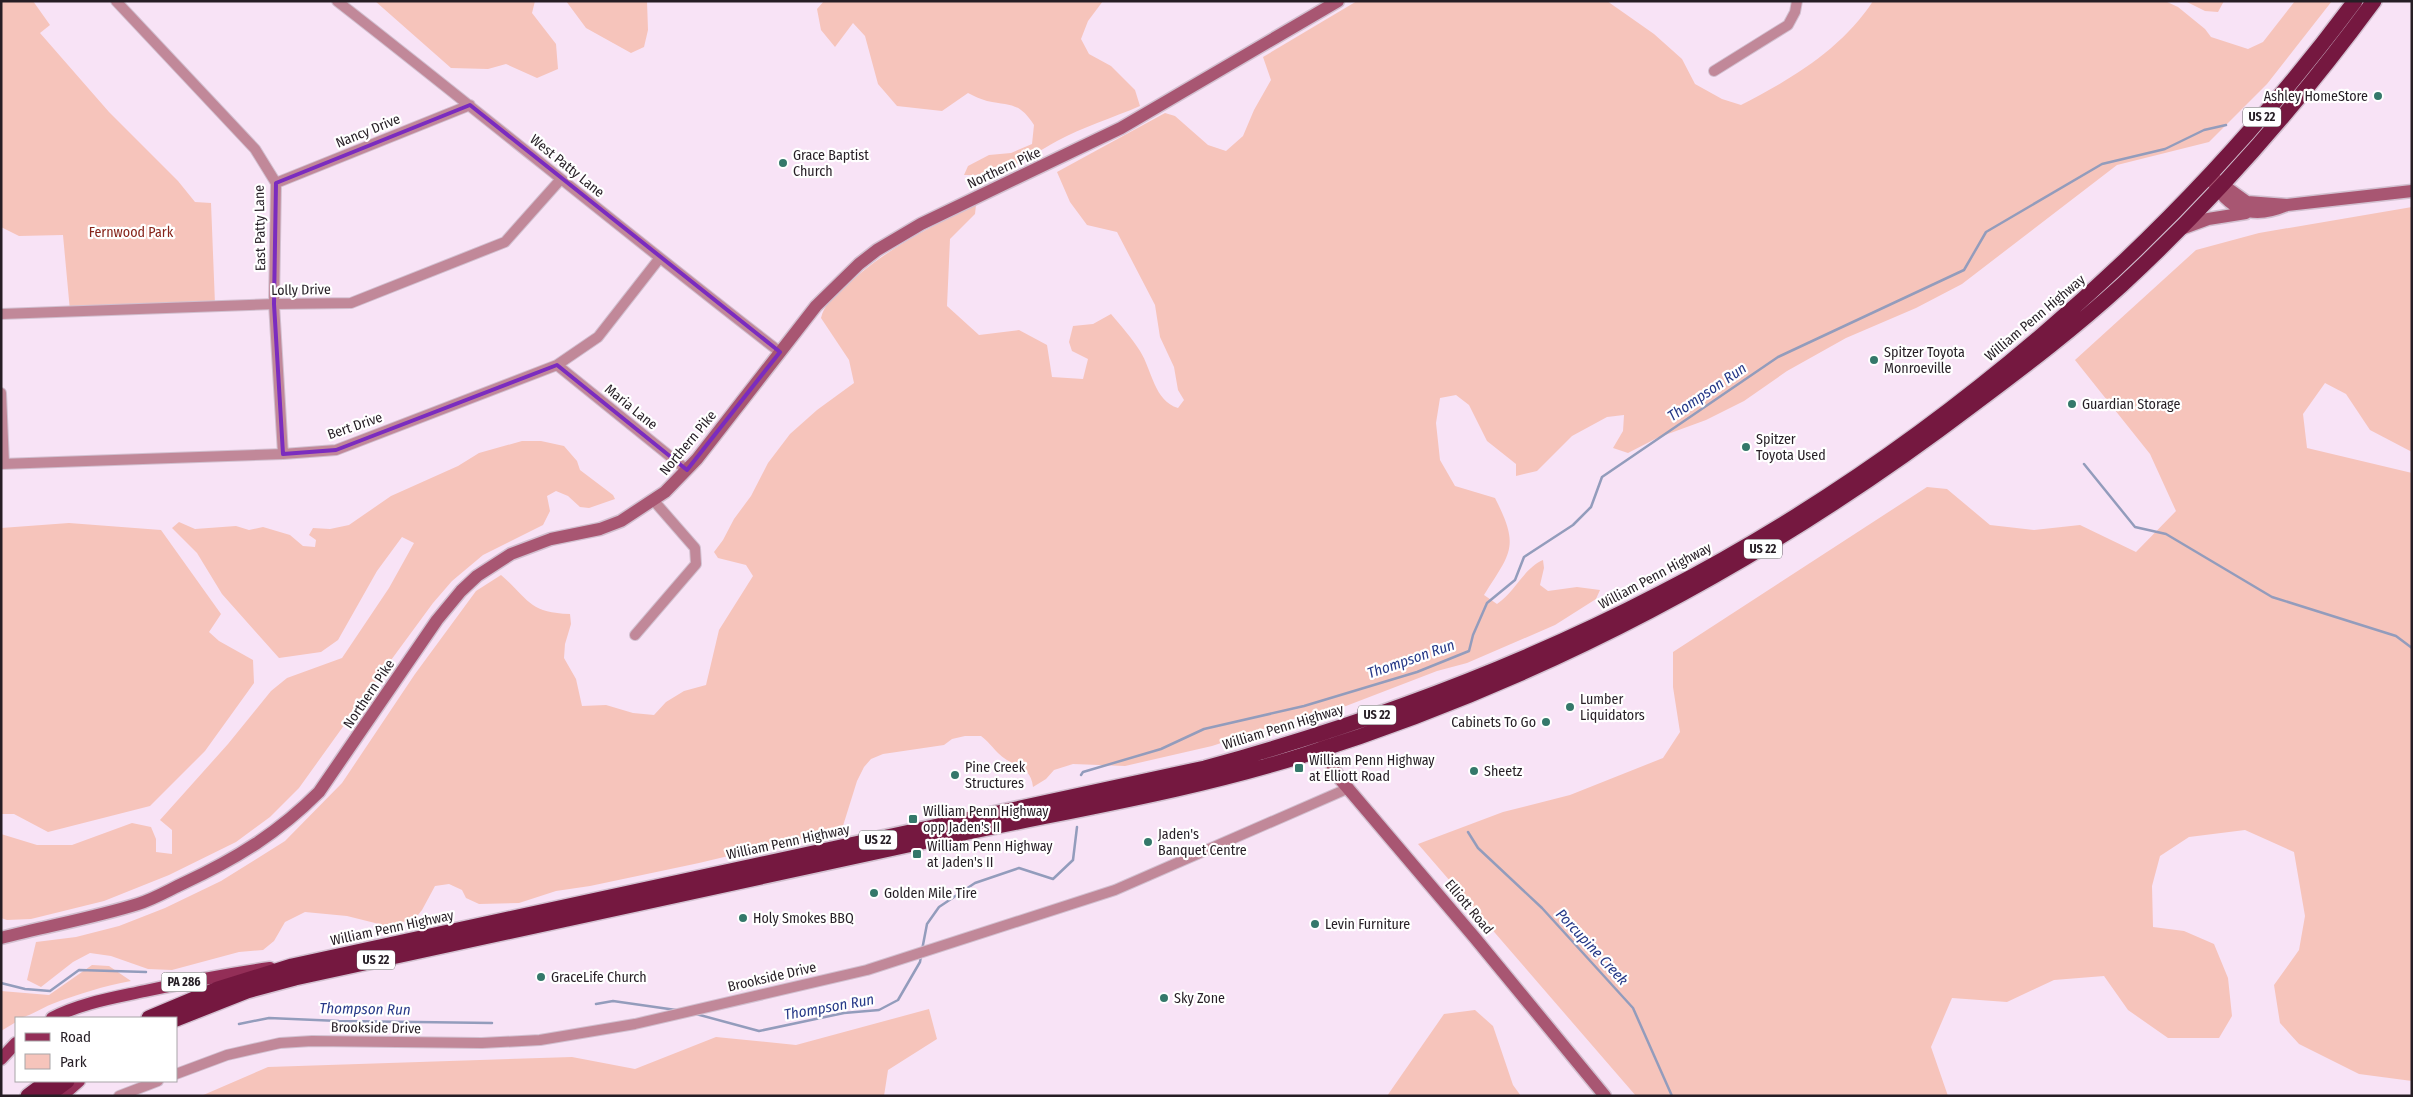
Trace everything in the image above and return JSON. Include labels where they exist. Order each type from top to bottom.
[{"type":"highway","name":"William Penn Highway","points":[[152,1017],[243,980],[320,960],[1162,778],[1254,754],[1321,733],[1432,694],[1587,629],[1663,592],[1794,517],[1917,432],[2032,344],[2129,256],[2209,176],[2281,95],[2355,1]]},
{"type":"highway","name":"William Penn Highway","points":[[178,1018],[246,991],[295,978],[1018,821],[1156,794],[1258,769],[1326,748],[1437,709],[1526,672],[1668,603],[1763,549],[1892,465],[2045,350],[2097,307],[2177,231],[2220,186],[2293,105],[2374,1]]},
{"type":"highway","points":[[28,1096],[47,1082]]},
{"type":"highway","points":[[47,1096],[66,1082]]},
{"type":"main road","name":"Northern Pike","points":[[1,938],[100,915],[141,903],[217,868],[265,840],[294,816],[318,792],[438,620],[461,591],[477,576],[511,554],[530,546],[600,529],[621,521],[654,501],[688,470],[832,288],[859,264],[891,241],[955,207],[1121,128],[1338,1]]},
{"type":"main road","points":[[2209,176],[2238,208],[2251,212]]},
{"type":"main road","points":[[2220,186],[2247,202],[2287,205],[2412,191]]},
{"type":"main road","points":[[2177,231],[2214,217],[2251,212],[2272,212],[2287,205]]},
{"type":"main road","name":"Elliott Road","points":[[1321,733],[1333,768],[1348,788],[1605,1096]]},
{"type":"main road","name":"PA 286","points":[[55,1017],[93,1003],[202,979],[320,960]]},
{"type":"main road","points":[[1,1059],[15,1044]]},
{"type":"main road","points":[[62,1096],[78,1082]]},
{"type":"street","name":"East Patty Lane","points":[[116,1],[255,149],[276,183],[274,304],[283,454]]},
{"type":"street","name":"West Patty Lane","points":[[337,1],[470,105],[659,259],[780,352]]},
{"type":"street","points":[[1714,71],[1788,25],[1795,12],[1797,1]]},
{"type":"street","name":"Nancy Drive","points":[[276,183],[470,105]]},
{"type":"street","name":"Lolly Drive","points":[[1,314],[351,303],[505,242],[561,179]]},
{"type":"street","name":"Bert Drive","points":[[2,464],[283,454],[336,450],[557,365],[598,337],[659,259]]},
{"type":"street","name":"Maria Lane","points":[[557,365],[688,470]]},
{"type":"street","points":[[1,393],[2,464]]},
{"type":"street","points":[[635,635],[696,564],[695,548],[654,501]]},
{"type":"street","name":"Brookside Drive","points":[[178,1073],[227,1055],[280,1043],[312,1041],[513,1042],[635,1024],[867,970],[1115,890],[1348,788]]},
{"type":"street","points":[[118,1096],[155,1082]]},
{"type":"highlighted area","points":[[470,105],[780,352],[687,470],[557,365],[336,450],[283,454],[274,304],[276,183]]},
{"type":"green space","name":"Fernwood Park","points":[[1,1],[33,1],[50,25],[40,33],[109,112],[178,181],[195,202],[211,203],[215,304],[70,311],[63,235],[19,236],[1,227]]},
{"type":"green space","points":[[375,1],[535,1],[532,13],[556,44],[558,69],[537,78],[506,64],[488,69],[451,68]]},
{"type":"green space","points":[[566,1],[647,1],[648,30],[644,47],[631,53],[586,28]]},
{"type":"green space","points":[[824,1],[1103,1],[1088,21],[1081,39],[1089,54],[1111,66],[1135,90],[1140,106],[1067,136],[1013,166],[991,173],[964,175],[968,166],[989,155],[1011,153],[1032,144],[1034,125],[1029,118],[1024,112],[1014,106],[987,101],[968,93],[942,111],[897,106],[878,84],[865,36],[853,23],[835,47],[821,30],[817,9]]},
{"type":"green space","points":[[1357,1],[1607,1],[1654,34],[1682,59],[1695,84],[1722,99],[1741,105],[1778,85],[1814,62],[1846,34],[1873,1],[2165,1],[2178,7],[2205,29],[2211,37],[2248,49],[2263,42],[2295,1],[2332,1],[2267,84],[2209,142],[2117,165],[1962,284],[1916,308],[1846,338],[1787,371],[1744,401],[1706,420],[1657,438],[1628,453],[1613,448],[1623,431],[1624,415],[1607,417],[1572,436],[1537,471],[1516,476],[1516,464],[1487,441],[1469,405],[1456,395],[1440,398],[1436,423],[1440,460],[1455,486],[1495,498],[1508,528],[1510,539],[1506,558],[1484,595],[1497,604],[1530,569],[1543,560],[1544,568],[1540,585],[1548,591],[1577,587],[1600,590],[1596,599],[1555,625],[1467,663],[1437,671],[1346,706],[1306,715],[1212,746],[1125,766],[1073,764],[1054,770],[1046,779],[1033,787],[1029,774],[1003,758],[981,736],[965,736],[952,739],[944,745],[883,754],[871,759],[864,767],[857,781],[842,829],[699,863],[590,886],[556,891],[519,903],[479,904],[466,898],[462,890],[449,884],[435,886],[422,910],[414,920],[383,925],[347,916],[305,912],[285,922],[274,941],[263,950],[239,952],[172,970],[148,969],[111,956],[90,953],[73,962],[41,987],[27,980],[36,942],[76,937],[119,926],[165,908],[221,881],[285,841],[342,783],[415,674],[476,591],[501,575],[537,608],[556,613],[570,614],[571,624],[565,644],[564,658],[576,679],[582,706],[606,705],[633,713],[654,715],[666,702],[684,691],[706,685],[719,630],[753,576],[746,565],[718,558],[714,552],[734,519],[751,496],[768,463],[790,434],[817,410],[854,383],[849,360],[821,318],[824,310],[841,291],[872,264],[922,232],[976,205],[975,214],[950,239],[947,306],[979,335],[1019,330],[1047,345],[1052,377],[1083,379],[1088,359],[1072,351],[1069,342],[1073,326],[1093,324],[1111,314],[1140,351],[1159,392],[1164,399],[1178,408],[1184,400],[1178,390],[1174,367],[1160,337],[1155,305],[1117,232],[1087,225],[1070,202],[1057,172],[1165,113],[1175,116],[1208,145],[1226,151],[1243,136],[1254,110],[1271,80],[1263,57]]},
{"type":"green space","points":[[2185,1],[2224,1],[2218,12],[2205,11]]},
{"type":"green space","points":[[2412,207],[2412,452],[2370,430],[2346,394],[2325,383],[2303,414],[2307,448],[2412,473],[2412,1081],[2359,1074],[2299,1044],[2280,1023],[2274,985],[2299,950],[2305,916],[2294,852],[2245,830],[2189,837],[2160,856],[2152,886],[2153,927],[2184,931],[2214,944],[2228,978],[2232,1016],[2219,1038],[2168,1038],[2128,1010],[2104,976],[2054,980],[2007,1002],[1952,998],[1931,1047],[1948,1096],[1636,1096],[1418,844],[1503,812],[1570,795],[1663,758],[1680,732],[1673,687],[1673,652],[1927,487],[1947,489],[1990,525],[2034,530],[2080,525],[2136,552],[2176,511],[2150,454],[2075,360],[2196,250],[2259,233]]},
{"type":"green space","points":[[522,441],[541,441],[564,446],[577,461],[580,470],[613,495],[615,499],[589,508],[580,507],[568,496],[556,491],[547,496],[550,511],[543,525],[483,555],[452,581],[433,603],[299,788],[270,817],[236,842],[169,875],[104,901],[31,919],[7,920],[1,918],[1,834],[37,845],[72,845],[132,823],[151,827],[156,839],[156,852],[172,854],[172,830],[160,820],[228,744],[271,691],[287,678],[342,658],[389,588],[414,543],[402,537],[377,571],[338,640],[321,652],[279,658],[222,594],[197,553],[172,528],[179,522],[195,529],[236,526],[249,530],[263,527],[290,535],[303,546],[315,547],[316,540],[309,535],[313,528],[330,529],[349,525],[391,496],[458,466],[479,453]]},
{"type":"green space","points":[[69,523],[161,530],[221,614],[209,632],[219,641],[253,660],[254,683],[205,751],[150,806],[48,832],[14,814],[1,814],[1,528]]},
{"type":"green space","points":[[92,965],[109,966],[131,981],[72,997],[24,1017],[15,1017],[15,1023],[1,1031],[1,991],[49,995]]},
{"type":"green space","points":[[929,1009],[937,1039],[888,1070],[884,1096],[201,1096],[268,1067],[572,1057],[635,1069],[716,1037],[796,1045]]},
{"type":"green space","points":[[1475,1010],[1493,1026],[1513,1085],[1521,1096],[1387,1096],[1444,1014]]},
{"type":"waterway","name":"Thompson Run","points":[[1081,775],[1083,772],[1161,749],[1204,729],[1304,706],[1417,672],[1469,651],[1473,635],[1487,603],[1515,580],[1524,557],[1573,525],[1591,507],[1602,477],[1778,357],[1964,270],[1986,232],[2102,164],[2165,149],[2204,130],[2226,125]]},
{"type":"waterway","points":[[2084,464],[2135,527],[2166,534],[2272,597],[2396,636],[2412,648]]},
{"type":"waterway","name":"Thompson Run","points":[[922,950],[927,924],[939,907],[975,883],[1019,868],[1053,879],[1073,860],[1077,827]]},
{"type":"waterway","name":"Porcupine Creek","points":[[1468,832],[1478,848],[1542,908],[1633,1008],[1672,1096]]},
{"type":"waterway","name":"Thompson Run","points":[[696,1014],[759,1031],[844,1013],[879,1010],[898,1000],[920,962],[921,956]]},
{"type":"waterway","name":"Thompson Run","points":[[1,983],[25,989],[50,991],[79,970],[146,972]]},
{"type":"waterway","name":"Thompson Run","points":[[596,1004],[613,1001],[676,1010]]},
{"type":"waterway","name":"Thompson Run","points":[[239,1024],[269,1018],[492,1023]]},
{"type":"place","name":"Ashley HomeStore","points":[[2378,96]]},
{"type":"place","name":"Grace Baptist Church","points":[[783,163]]},
{"type":"place","name":"Spitzer Toyota Monroeville","points":[[1874,360]]},
{"type":"place","name":"Guardian Storage","points":[[2072,404]]},
{"type":"place","name":"Spitzer Toyota Used","points":[[1746,447]]},
{"type":"place","name":"Lumber Liquidators","points":[[1570,707]]},
{"type":"place","name":"Cabinets To Go","points":[[1546,722]]},
{"type":"place","name":"William Penn Highway at Elliott Road","points":[[1299,768]]},
{"type":"place","name":"Sheetz","points":[[1474,771]]},
{"type":"place","name":"Pine Creek Structures","points":[[955,775]]},
{"type":"place","name":"William Penn Highway opp Jaden's II","points":[[913,819]]},
{"type":"place","name":"Jaden's Banquet Centre","points":[[1148,842]]},
{"type":"place","name":"William Penn Highway at Jaden's II","points":[[917,854]]},
{"type":"place","name":"Golden Mile Tire","points":[[874,893]]},
{"type":"place","name":"Holy Smokes BBQ","points":[[743,918]]},
{"type":"place","name":"Levin Furniture","points":[[1315,924]]},
{"type":"place","name":"GraceLife Church","points":[[541,977]]},
{"type":"place","name":"Sky Zone","points":[[1164,998]]}]
